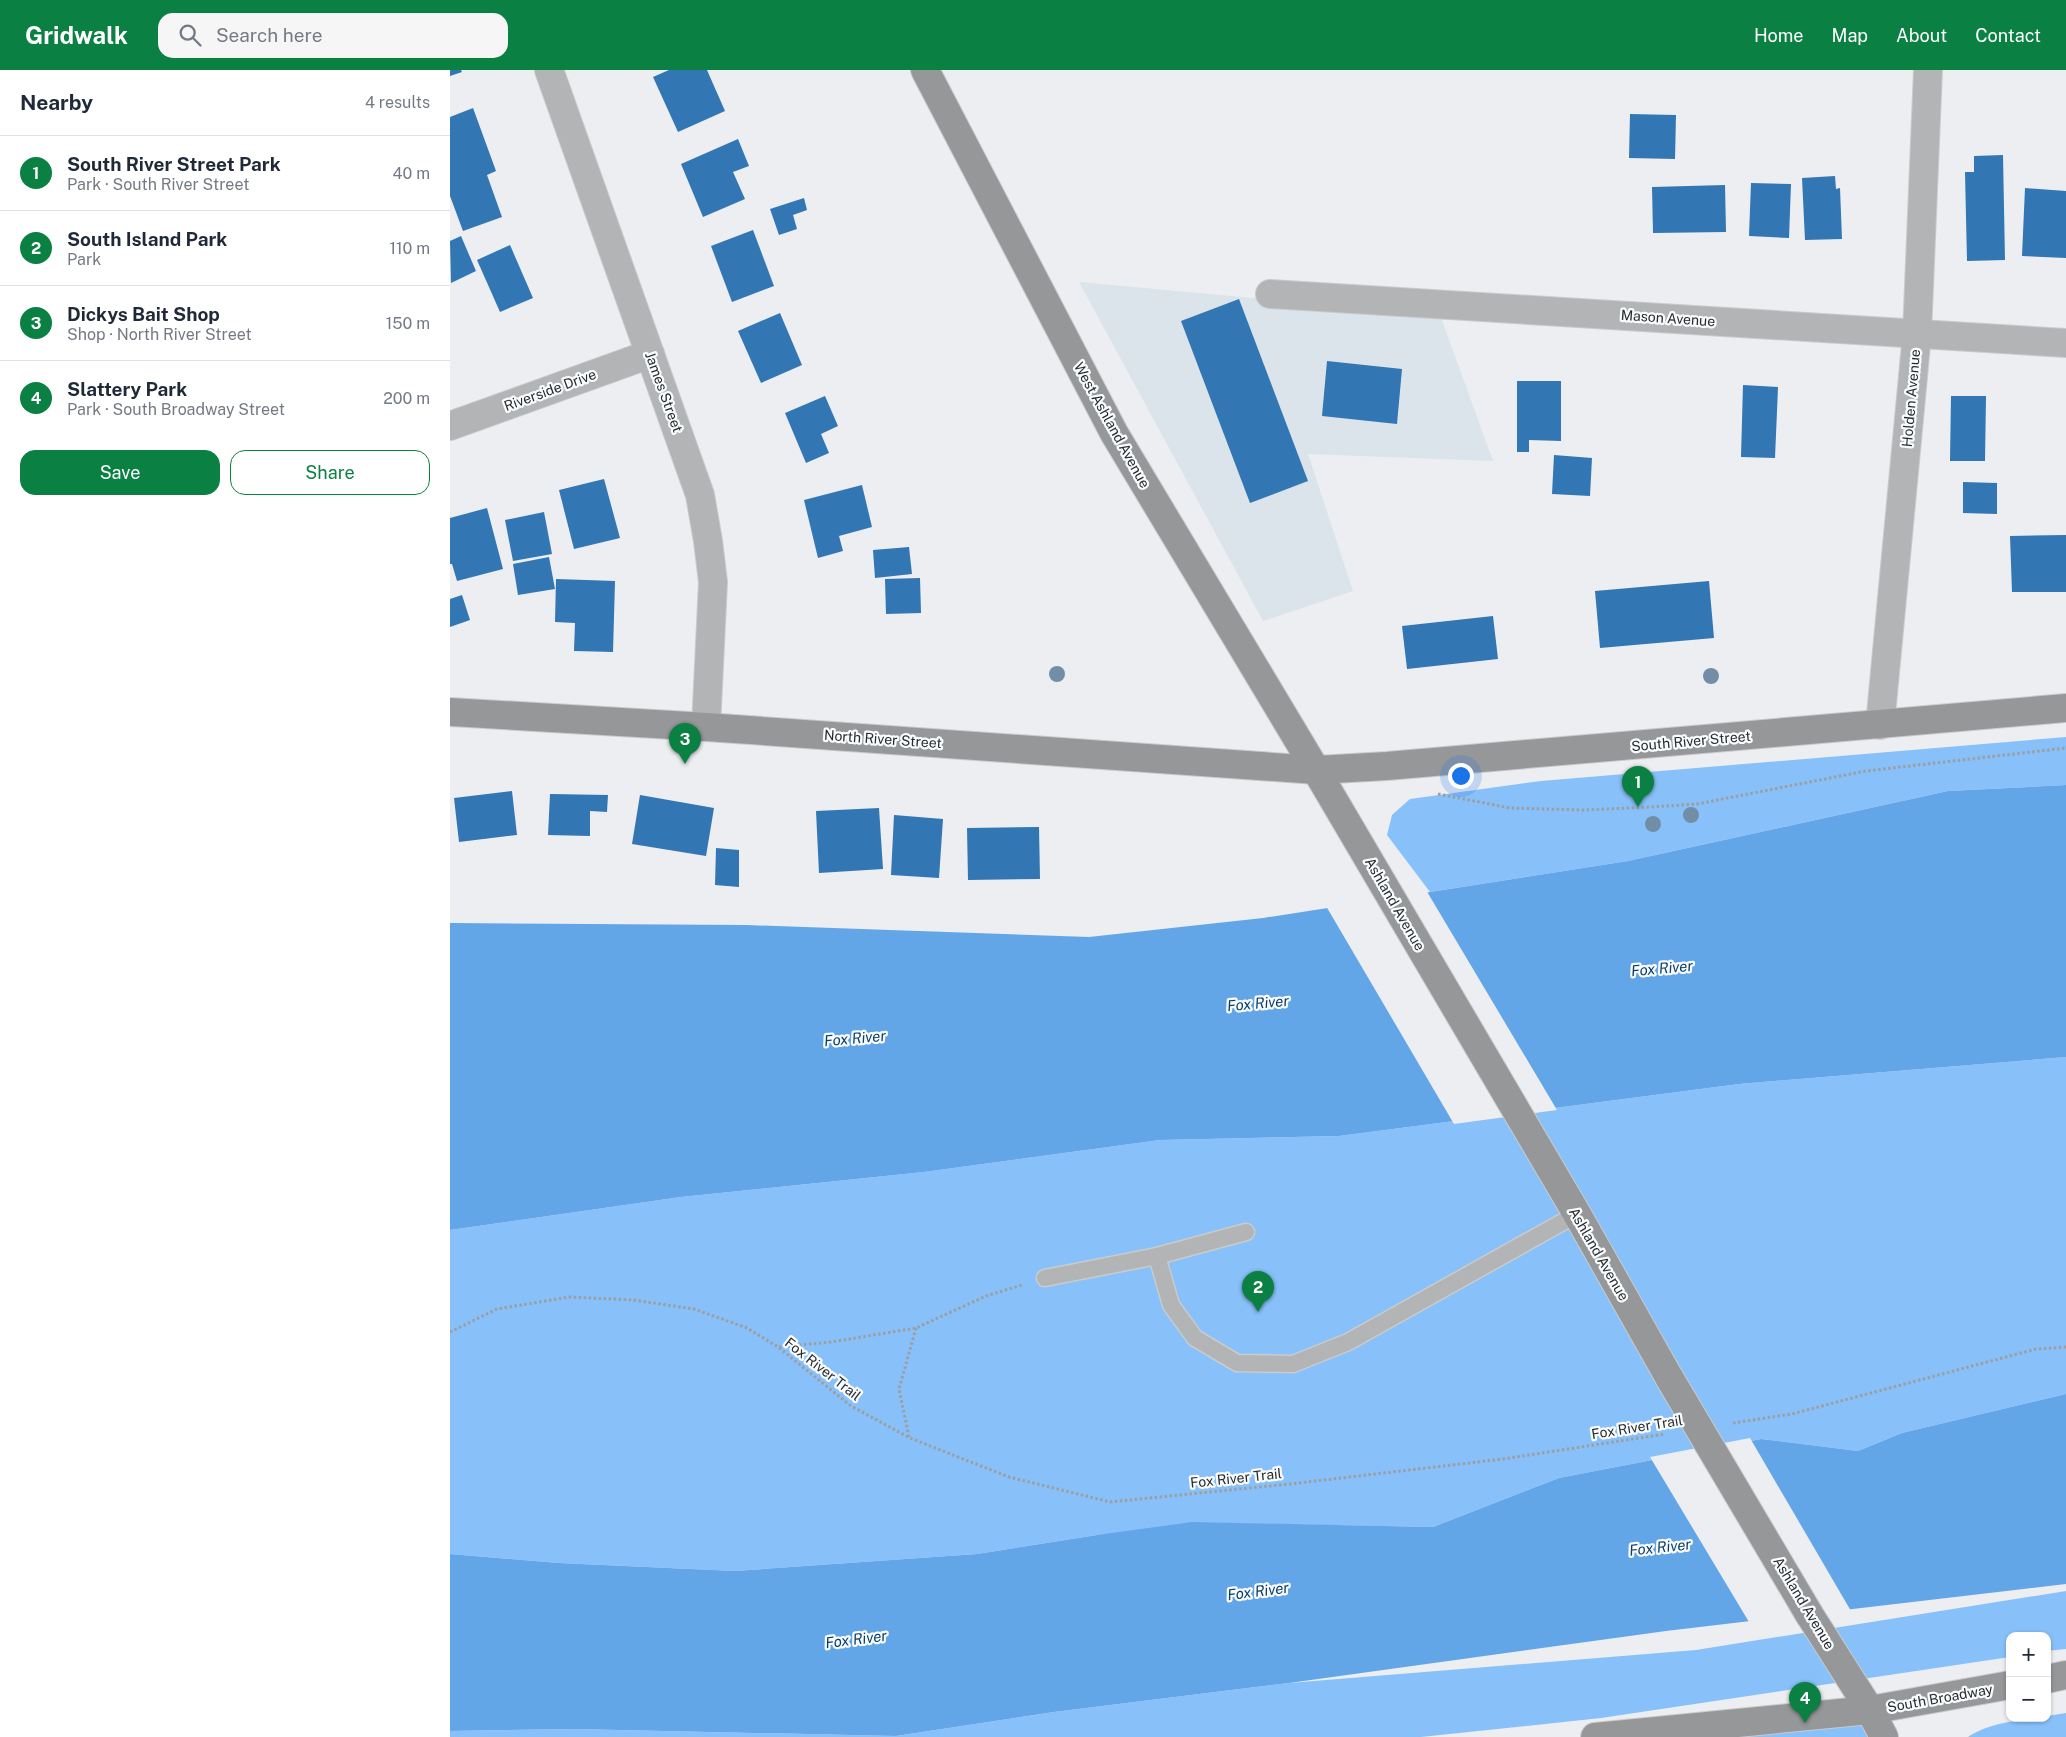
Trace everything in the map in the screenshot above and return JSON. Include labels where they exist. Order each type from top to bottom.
[{"type":"street","name":"James Street","points":[[549,70],[700,496],[713,582],[706,727]]},
{"type":"street","name":"West Ashland Avenue","points":[[925,70],[1114,433],[1316,770]]},
{"type":"street","name":"Holden Avenue","points":[[1880,725],[1917,334],[1928,70]]},
{"type":"street","name":"Mason Avenue","points":[[1270,294],[2066,343]]},
{"type":"street","name":"Riverside Drive","points":[[450,426],[650,354]]},
{"type":"street","name":"South River Street","points":[[1316,770],[1397,766],[2066,708]]},
{"type":"street","name":"North River Street","points":[[450,712],[706,727],[1316,770]]},
{"type":"street","name":"Ashland Avenue","points":[[1316,770],[1577,1214],[1670,1379],[1809,1614],[1870,1710],[1884,1737]]},
{"type":"street","points":[[2051,1678],[2066,1675]]},
{"type":"street","name":"South Broadway","points":[[1595,1737],[1870,1710],[2006,1686]]},
{"type":"lane","points":[[1156,1256],[1171,1305],[1195,1338],[1237,1363],[1293,1364],[1348,1342],[1577,1214]]},
{"type":"lane","points":[[1045,1278],[1156,1256],[1246,1232]]},
{"type":"path","points":[[1434,792],[1441,796],[1510,808],[1583,810],[1651,808],[1697,804],[1866,771],[2066,748]]},
{"type":"path","points":[[778,1347],[831,1342],[916,1328],[986,1296],[1045,1278]]},
{"type":"path","name":"Fox River Trail","points":[[450,1332],[497,1309],[569,1297],[633,1300],[694,1309],[747,1328],[778,1347],[851,1406],[910,1438],[1009,1477],[1110,1502],[1290,1484],[1503,1459],[1667,1434]]},
{"type":"path","points":[[910,1438],[900,1389],[916,1328]]},
{"type":"path","points":[[1724,1424],[1792,1414],[2036,1349],[2066,1347]]},
{"type":"shaded area","points":[[1079,282],[1440,315],[1493,461],[1308,454],[1353,591],[1263,621]]},
{"type":"shaded area","points":[[2066,737],[2066,785],[1948,791],[1628,861],[1430,892],[1387,835],[1392,815],[1410,799],[1541,781]]},
{"type":"shaded area","points":[[2066,1057],[2066,1394],[1902,1433],[1858,1451],[1761,1439],[1559,1478],[1433,1527],[1267,1524],[1097,1535],[977,1554],[735,1571],[559,1563],[450,1554],[450,1230],[681,1197],[924,1172],[1160,1140],[1339,1136],[1739,1084]]},
{"type":"shaded area","points":[[2066,1591],[2066,1649],[2051,1651],[2051,1632],[2006,1632],[2006,1658],[1601,1718],[1421,1737],[450,1737],[450,1731],[574,1729],[896,1736],[1054,1712],[1289,1683],[1696,1650]]},
{"type":"shaded area","points":[[1870,1710],[1884,1737],[1595,1737]]},
{"type":"shaded area","points":[[2066,1713],[2066,1737],[1968,1737],[1995,1725],[2012,1722],[2051,1722],[2051,1715]]},
{"type":"water","name":"Fox River","points":[[2066,785],[2066,1057],[1739,1084],[1339,1136],[1160,1140],[924,1172],[681,1197],[450,1230],[450,923],[746,925],[1089,937],[1263,918],[1628,861],[1948,791]]},
{"type":"water","name":"Fox River","points":[[2066,1394],[2066,1584],[1666,1631],[1289,1683],[1054,1712],[896,1736],[574,1729],[450,1731],[450,1554],[559,1563],[735,1571],[977,1554],[1192,1522],[1433,1527],[1559,1478],[1761,1439],[1858,1451],[1902,1433]]},
{"type":"pier","points":[[1426,890],[1557,1110],[1454,1124],[1326,906]]},
{"type":"pier","points":[[1750,1438],[1851,1611],[1749,1622],[1650,1457]]},
{"type":"building","points":[[450,70],[461,70],[462,72],[450,76]]},
{"type":"building","points":[[669,70],[707,70],[725,111],[678,132],[653,77]]},
{"type":"building","points":[[473,108],[496,171],[487,175],[502,217],[463,231],[450,196],[450,117]]},
{"type":"building","points":[[1630,114],[1676,115],[1675,159],[1629,158]]},
{"type":"building","points":[[738,139],[749,166],[733,172],[745,199],[703,217],[681,164]]},
{"type":"building","points":[[2003,155],[2005,260],[1967,261],[1965,172],[1974,172],[1974,156]]},
{"type":"building","points":[[1835,176],[1836,189],[1840,188],[1842,239],[1805,240],[1802,178]]},
{"type":"building","points":[[1751,183],[1791,184],[1789,238],[1749,236]]},
{"type":"building","points":[[1725,185],[1726,232],[1653,233],[1652,187]]},
{"type":"building","points":[[2025,188],[2066,191],[2066,258],[2022,256]]},
{"type":"building","points":[[804,198],[807,210],[793,215],[797,229],[779,235],[770,209]]},
{"type":"building","points":[[753,230],[774,286],[732,302],[711,246]]},
{"type":"building","points":[[461,236],[476,271],[451,283],[450,241]]},
{"type":"building","points":[[510,245],[533,298],[500,312],[477,260]]},
{"type":"building","points":[[1239,299],[1308,481],[1250,503],[1181,321]]},
{"type":"building","points":[[780,313],[802,365],[761,383],[738,331]]},
{"type":"building","points":[[1327,361],[1402,369],[1397,424],[1322,416]]},
{"type":"building","points":[[1517,381],[1561,381],[1561,441],[1529,440],[1529,452],[1517,452]]},
{"type":"building","points":[[1743,385],[1778,387],[1775,458],[1741,457]]},
{"type":"building","points":[[825,396],[838,426],[821,434],[829,453],[806,463],[785,413]]},
{"type":"building","points":[[1951,396],[1986,396],[1985,461],[1950,461]]},
{"type":"building","points":[[1554,455],[1592,458],[1590,496],[1552,494]]},
{"type":"building","points":[[604,479],[620,538],[574,549],[559,490]]},
{"type":"building","points":[[1963,482],[1997,483],[1997,514],[1963,513]]},
{"type":"building","points":[[862,485],[872,527],[839,536],[843,551],[818,558],[804,500]]},
{"type":"building","points":[[487,508],[503,569],[457,581],[452,564],[450,564],[450,518]]},
{"type":"building","points":[[544,512],[552,554],[513,561],[505,520]]},
{"type":"building","points":[[2066,535],[2066,592],[2012,592],[2010,536]]},
{"type":"building","points":[[909,547],[912,574],[875,578],[873,550]]},
{"type":"building","points":[[549,557],[555,589],[518,595],[513,564]]},
{"type":"building","points":[[920,578],[921,613],[886,614],[885,579]]},
{"type":"building","points":[[556,579],[615,581],[613,652],[574,651],[575,623],[555,622]]},
{"type":"building","points":[[1709,581],[1714,638],[1600,648],[1595,591]]},
{"type":"building","points":[[462,595],[470,620],[450,627],[450,599]]},
{"type":"building","points":[[1493,616],[1498,659],[1407,669],[1402,626]]},
{"type":"building","points":[[512,791],[517,835],[459,842],[454,798]]},
{"type":"building","points":[[550,794],[608,795],[607,812],[590,811],[590,836],[548,835]]},
{"type":"building","points":[[640,795],[714,808],[706,856],[632,844]]},
{"type":"building","points":[[879,808],[883,869],[819,873],[816,811]]},
{"type":"building","points":[[894,815],[943,819],[939,878],[891,875]]},
{"type":"building","points":[[1039,827],[1040,879],[968,880],[967,828]]},
{"type":"building","points":[[716,848],[739,850],[739,887],[715,885]]},
{"type":"place","name":"Dickys Bait Shop","points":[[685,764]]},
{"type":"place","name":"South River Street Park","points":[[1638,807]]},
{"type":"place","name":"South Island Park","points":[[1258,1312]]},
{"type":"place","name":"Slattery Park","points":[[1805,1723]]}]
